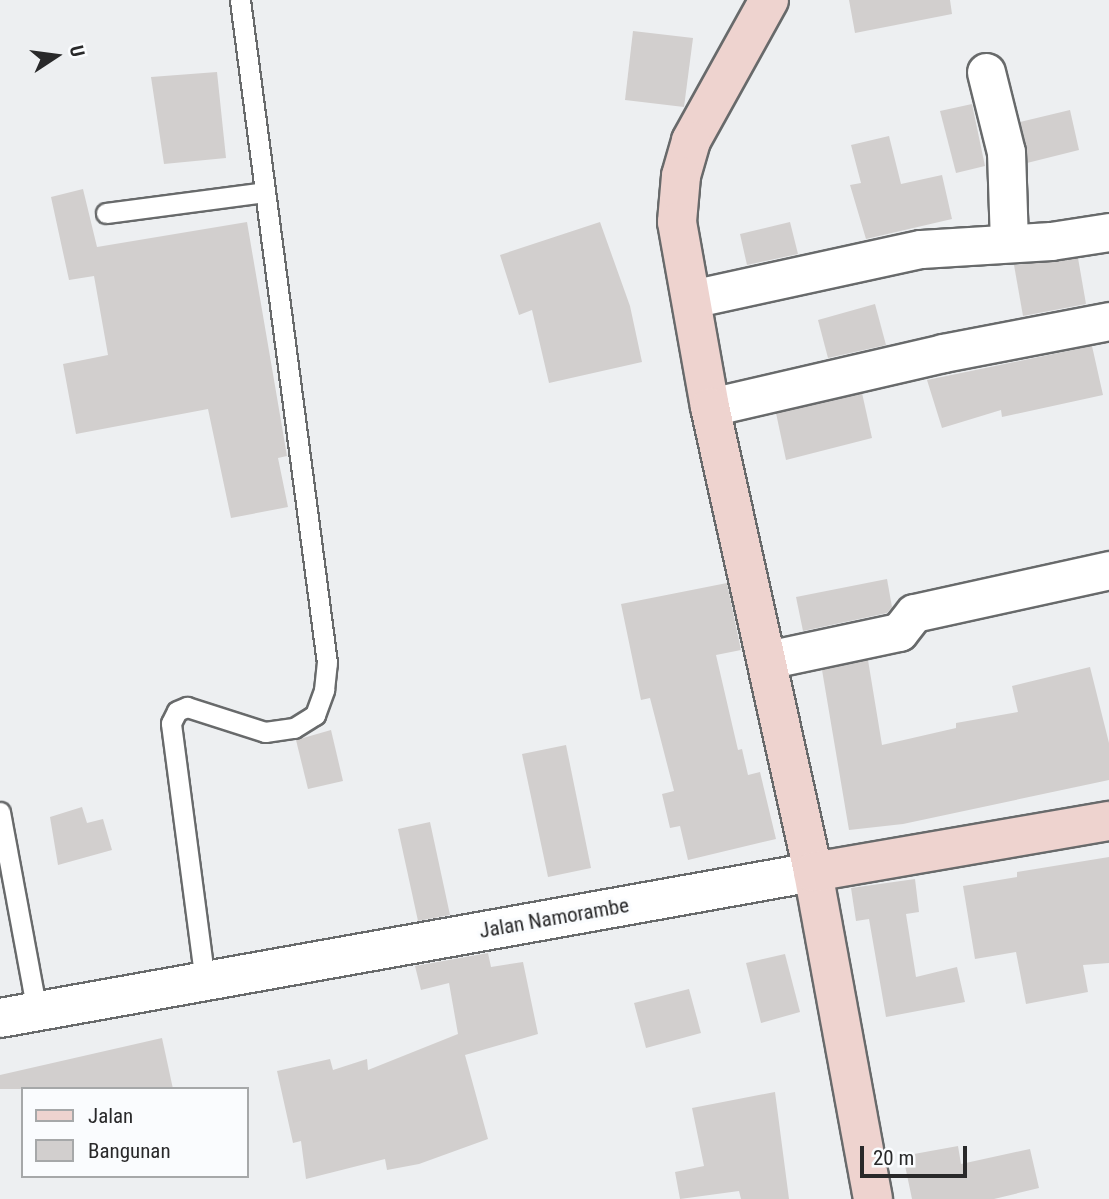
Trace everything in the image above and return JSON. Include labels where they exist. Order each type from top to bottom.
[{"type":"main road","points":[[769,0],[691,141],[681,176],[677,222],[710,407],[813,872],[873,1199]]},
{"type":"main road","name":"Jalan Namorambe","points":[[813,872],[1109,821]]},
{"type":"street","points":[[986,72],[1006,152],[1009,242]]},
{"type":"street","points":[[691,299],[921,249],[1051,241],[1109,232]]},
{"type":"street","points":[[710,407],[943,353],[1109,321]]},
{"type":"street","points":[[767,660],[899,632],[914,613],[1109,570]]},
{"type":"street","name":"Jalan Namorambe","points":[[0,1018],[813,872]]},
{"type":"lane","points":[[205,982],[171,723],[177,711],[187,707],[265,732],[294,728],[315,715],[326,677],[240,0]]},
{"type":"lane","points":[[106,213],[265,192]]},
{"type":"lane","points":[[0,812],[37,1011]]},
{"type":"building","points":[[849,0],[950,0],[952,14],[855,33]]},
{"type":"building","points":[[633,31],[693,38],[684,107],[625,100]]},
{"type":"building","points":[[217,72],[226,158],[164,164],[151,77]]},
{"type":"building","points":[[972,104],[985,166],[956,173],[940,111]]},
{"type":"building","points":[[1070,110],[1079,150],[1027,163],[1020,122]]},
{"type":"building","points":[[889,136],[901,184],[942,175],[952,219],[866,239],[850,185],[861,183],[851,145]]},
{"type":"building","points":[[83,189],[97,247],[247,222],[287,456],[278,458],[288,507],[231,518],[208,409],[76,434],[63,364],[108,355],[94,276],[69,280],[51,197]]},
{"type":"building","points":[[600,222],[630,306],[642,362],[549,383],[532,310],[519,315],[500,255]]},
{"type":"building","points":[[790,222],[798,254],[747,265],[740,234]]},
{"type":"building","points":[[1078,258],[1086,304],[1023,316],[1014,265]]},
{"type":"building","points":[[875,304],[886,345],[828,358],[818,320]]},
{"type":"building","points":[[1092,346],[1103,395],[1002,417],[1001,410],[942,428],[927,380]]},
{"type":"building","points":[[862,393],[872,438],[786,460],[776,413]]},
{"type":"building","points":[[887,579],[892,607],[887,613],[803,631],[796,597]]},
{"type":"building","points":[[727,583],[741,650],[716,655],[738,750],[742,749],[748,775],[760,772],[776,839],[688,860],[680,826],[670,828],[662,794],[674,791],[650,698],[641,700],[621,604]]},
{"type":"building","points":[[868,660],[882,745],[956,728],[956,723],[1018,712],[1012,686],[1090,667],[1109,743],[1109,780],[903,824],[849,830],[822,670]]},
{"type":"building","points":[[331,730],[343,781],[308,789],[296,740]]},
{"type":"building","points":[[566,745],[591,868],[548,877],[522,754]]},
{"type":"building","points":[[82,807],[87,823],[103,819],[112,850],[58,865],[50,817]]},
{"type":"building","points":[[430,822],[450,915],[418,921],[398,829]]},
{"type":"building","points":[[1109,857],[1109,963],[1083,965],[1088,992],[1026,1004],[1016,952],[975,959],[963,886],[1017,877],[1017,872]]},
{"type":"building","points":[[915,879],[919,912],[906,914],[916,977],[957,967],[965,1002],[886,1017],[869,919],[856,921],[851,888]]},
{"type":"building","points":[[488,953],[491,967],[523,962],[538,1034],[465,1055],[488,1139],[419,1164],[387,1170],[385,1159],[306,1179],[301,1141],[293,1143],[277,1071],[330,1059],[333,1070],[367,1059],[368,1070],[458,1034],[449,983],[421,990],[415,966]]},
{"type":"building","points":[[785,954],[800,1012],[761,1023],[746,963]]},
{"type":"building","points":[[689,989],[701,1033],[646,1048],[634,1003]]},
{"type":"building","points":[[162,1038],[173,1087],[0,1089],[0,1075]]},
{"type":"building","points":[[775,1092],[789,1199],[741,1199],[739,1191],[680,1199],[675,1172],[704,1166],[692,1108]]},
{"type":"building","points":[[958,1146],[961,1164],[1030,1149],[1039,1188],[994,1199],[912,1199],[903,1156]]}]
